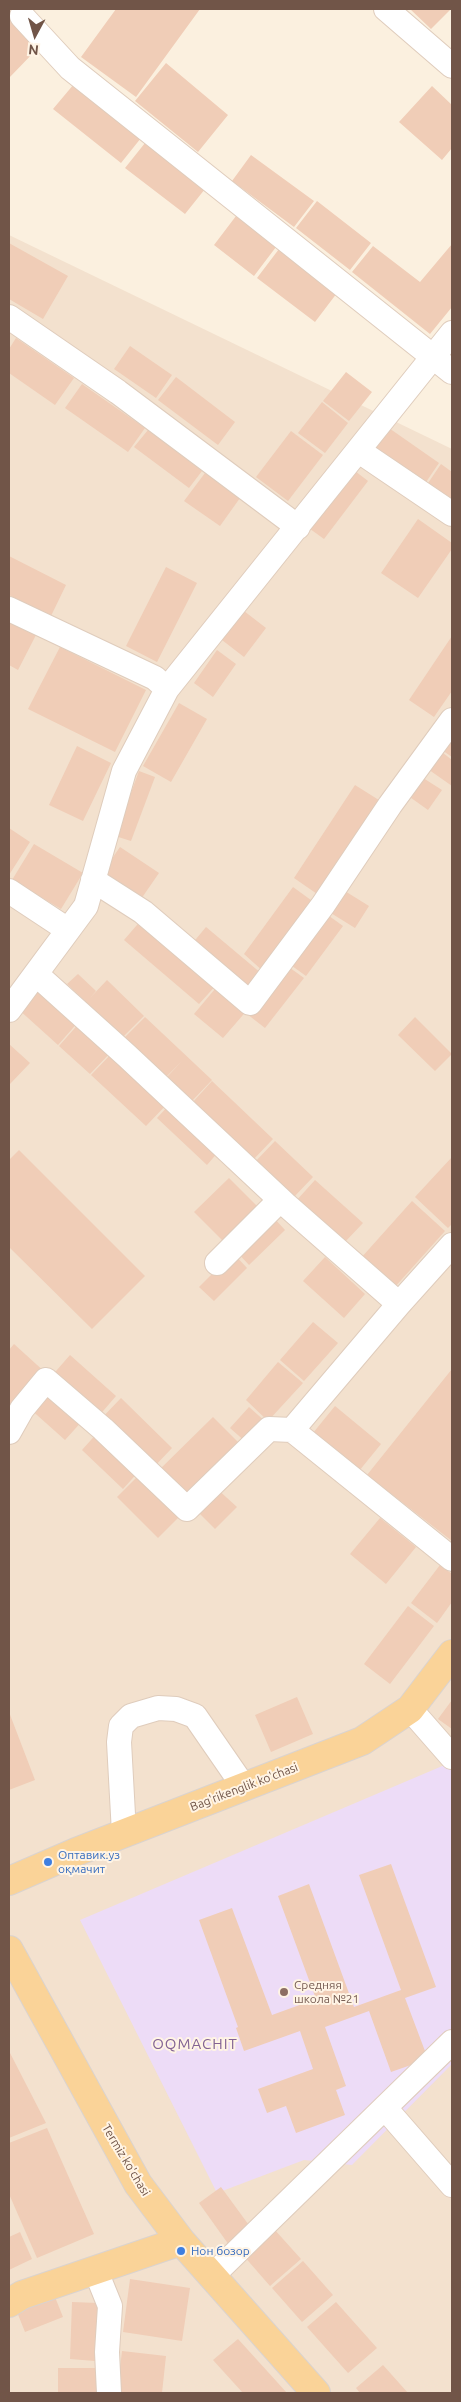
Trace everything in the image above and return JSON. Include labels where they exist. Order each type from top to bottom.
[{"type":"main road","name":"Bag'rikenglik ko'chasi","points":[[9,1881],[124,1833],[362,1742],[410,1709],[452,1654]]},
{"type":"main road","name":"Termiz ko'chasi","points":[[9,1950],[138,2184],[181,2241],[316,2393]]},
{"type":"main road","points":[[9,2303],[22,2296],[95,2269],[181,2241]]},
{"type":"street","points":[[386,9],[452,66]]},
{"type":"street","points":[[22,16],[70,68],[452,372]]},
{"type":"street","points":[[9,317],[118,392],[298,527]]},
{"type":"street","points":[[9,1010],[86,906],[124,771],[167,689],[452,333]]},
{"type":"street","points":[[359,451],[452,514]]},
{"type":"street","points":[[9,609],[155,678],[167,689]]},
{"type":"street","points":[[93,880],[143,912],[250,1003],[323,905],[390,805],[452,720]]},
{"type":"street","points":[[9,892],[68,930]]},
{"type":"street","points":[[36,974],[126,1055],[280,1200],[398,1304]]},
{"type":"street","points":[[217,1263],[280,1200]]},
{"type":"street","points":[[292,1430],[398,1304],[452,1245]]},
{"type":"street","points":[[9,1432],[22,1409],[46,1380],[103,1429],[187,1509],[269,1429],[292,1430],[452,1559]]},
{"type":"street","points":[[124,1833],[119,1742],[121,1726],[131,1716],[158,1708],[176,1709],[195,1716],[244,1787]]},
{"type":"street","points":[[410,1709],[452,1757]]},
{"type":"street","points":[[212,2276],[452,2042]]},
{"type":"street","points":[[385,2108],[452,2185]]},
{"type":"street","points":[[95,2269],[110,2306],[107,2352],[108,2393]]},
{"type":"shaded area","name":"OQMACHIT","points":[[9,235],[452,449],[452,2393],[9,2393]]},
{"type":"shaded area","name":"Средняя школа №21","points":[[447,1764],[452,1771],[452,2064],[352,2165],[304,2160],[217,2193],[80,1920]]},
{"type":"building","points":[[116,9],[200,9],[136,97],[81,57]]},
{"type":"building","points":[[410,9],[451,9],[431,29]]},
{"type":"building","points":[[9,19],[38,48],[9,78]]},
{"type":"building","points":[[166,63],[228,115],[198,152],[135,101]]},
{"type":"building","points":[[74,84],[141,138],[121,163],[53,109]]},
{"type":"building","points":[[432,86],[452,105],[452,148],[442,160],[399,122]]},
{"type":"building","points":[[145,143],[205,189],[185,214],[125,168]]},
{"type":"building","points":[[251,155],[314,201],[294,227],[232,181]]},
{"type":"building","points":[[317,201],[371,243],[350,270],[296,228]]},
{"type":"building","points":[[236,216],[276,247],[254,276],[214,245]]},
{"type":"building","points":[[9,243],[68,276],[43,319],[9,299]]},
{"type":"building","points":[[452,244],[452,307],[430,334],[352,272],[373,246],[420,282]]},
{"type":"building","points":[[279,249],[337,293],[315,322],[257,278]]},
{"type":"building","points":[[16,338],[74,378],[55,405],[9,373],[9,349]]},
{"type":"building","points":[[130,346],[172,375],[156,398],[114,369]]},
{"type":"building","points":[[346,372],[372,392],[349,421],[323,401]]},
{"type":"building","points":[[176,377],[235,422],[218,445],[158,400]]},
{"type":"building","points":[[82,384],[145,428],[128,452],[65,408]]},
{"type":"building","points":[[322,402],[348,423],[325,453],[298,433]]},
{"type":"building","points":[[386,426],[439,463],[422,488],[368,450]]},
{"type":"building","points":[[148,430],[202,471],[189,488],[134,447]]},
{"type":"building","points":[[291,431],[323,455],[288,501],[256,477]]},
{"type":"building","points":[[441,464],[452,472],[452,508],[424,489]]},
{"type":"building","points":[[351,468],[368,481],[324,539],[306,526]]},
{"type":"building","points":[[205,473],[240,498],[220,526],[184,501]]},
{"type":"building","points":[[418,519],[452,543],[452,549],[418,598],[381,573]]},
{"type":"building","points":[[9,556],[66,585],[51,616],[9,595]]},
{"type":"building","points":[[166,567],[197,583],[157,662],[126,646]]},
{"type":"building","points":[[244,611],[266,628],[244,657],[222,640]]},
{"type":"building","points":[[9,621],[36,635],[18,670],[9,665]]},
{"type":"building","points":[[452,636],[452,691],[434,717],[409,700]]},
{"type":"building","points":[[60,647],[146,690],[115,752],[28,709]]},
{"type":"building","points":[[217,650],[236,664],[213,697],[194,683]]},
{"type":"building","points":[[179,703],[207,719],[171,782],[143,766]]},
{"type":"building","points":[[452,729],[452,757],[439,748]]},
{"type":"building","points":[[77,746],[111,763],[83,821],[49,805]]},
{"type":"building","points":[[438,749],[452,760],[452,786],[425,767]]},
{"type":"building","points":[[139,771],[155,777],[131,841],[115,836]]},
{"type":"building","points":[[420,776],[442,790],[428,810],[407,795]]},
{"type":"building","points":[[355,785],[382,802],[320,896],[294,878]]},
{"type":"building","points":[[9,828],[30,842],[9,875]]},
{"type":"building","points":[[34,844],[83,873],[61,909],[12,880]]},
{"type":"building","points":[[120,847],[159,873],[139,902],[100,876]]},
{"type":"building","points":[[293,887],[315,903],[264,972],[244,954]]},
{"type":"building","points":[[340,888],[369,906],[355,928],[326,910]]},
{"type":"building","points":[[325,913],[343,926],[306,976],[288,963]]},
{"type":"building","points":[[143,918],[218,983],[199,1004],[124,940]]},
{"type":"building","points":[[206,927],[262,974],[248,992],[191,945]]},
{"type":"building","points":[[286,965],[304,978],[265,1028],[247,1014]]},
{"type":"building","points":[[78,974],[96,991],[90,998],[107,980],[144,1016],[123,1037],[67,984]]},
{"type":"building","points":[[39,983],[80,1020],[58,1045],[17,1008]]},
{"type":"building","points":[[220,983],[249,1008],[223,1038],[194,1014]]},
{"type":"building","points":[[145,1017],[212,1080],[191,1102],[166,1078],[182,1061],[165,1078],[124,1038]]},
{"type":"building","points":[[415,1017],[452,1054],[435,1071],[398,1035]]},
{"type":"building","points":[[81,1021],[113,1050],[90,1074],[59,1046]]},
{"type":"building","points":[[9,1044],[30,1063],[10,1084],[9,1083]]},
{"type":"building","points":[[114,1051],[168,1103],[146,1126],[91,1075]]},
{"type":"building","points":[[212,1081],[273,1139],[252,1161],[192,1103]]},
{"type":"building","points":[[170,1104],[219,1151],[207,1165],[157,1118]]},
{"type":"building","points":[[275,1141],[313,1177],[293,1198],[255,1162]]},
{"type":"building","points":[[19,1150],[145,1276],[92,1329],[9,1247],[9,1160]]},
{"type":"building","points":[[452,1157],[452,1224],[448,1228],[415,1197]]},
{"type":"building","points":[[229,1178],[263,1212],[228,1246],[194,1212]]},
{"type":"building","points":[[315,1180],[363,1223],[344,1243],[296,1201]]},
{"type":"building","points":[[412,1201],[445,1231],[394,1288],[361,1258]]},
{"type":"building","points":[[272,1216],[285,1230],[249,1265],[236,1251]]},
{"type":"building","points":[[233,1253],[247,1268],[214,1301],[199,1287]]},
{"type":"building","points":[[325,1257],[365,1294],[344,1318],[303,1281]]},
{"type":"building","points":[[313,1322],[338,1343],[304,1381],[280,1360]]},
{"type":"building","points":[[14,1344],[47,1374],[15,1408],[9,1402],[9,1350]]},
{"type":"building","points":[[70,1355],[116,1396],[97,1418],[50,1378]]},
{"type":"building","points":[[278,1362],[303,1383],[268,1421],[246,1400]]},
{"type":"building","points":[[452,1369],[452,1541],[367,1475]]},
{"type":"building","points":[[47,1385],[84,1419],[65,1440],[28,1407]]},
{"type":"building","points":[[121,1398],[172,1448],[151,1470],[99,1421]]},
{"type":"building","points":[[335,1406],[381,1444],[359,1471],[313,1433]]},
{"type":"building","points":[[249,1407],[267,1423],[247,1443],[230,1428]]},
{"type":"building","points":[[213,1417],[243,1447],[185,1504],[155,1474]]},
{"type":"building","points":[[99,1431],[140,1470],[123,1489],[82,1450]]},
{"type":"building","points":[[142,1472],[184,1512],[158,1538],[117,1497]]},
{"type":"building","points":[[215,1487],[237,1507],[215,1529],[194,1508]]},
{"type":"building","points":[[380,1518],[416,1547],[386,1584],[350,1554]]},
{"type":"building","points":[[440,1565],[452,1574],[452,1602],[437,1623],[411,1603]]},
{"type":"building","points":[[408,1606],[434,1626],[390,1684],[364,1664]]},
{"type":"building","points":[[297,1697],[313,1734],[271,1752],[255,1715]]},
{"type":"building","points":[[452,1700],[452,1729],[438,1719]]},
{"type":"building","points":[[9,1712],[35,1780],[9,1790]]},
{"type":"building","points":[[391,1864],[436,1987],[405,1998],[428,2059],[391,2072],[369,2011],[325,2027],[346,2086],[336,2090],[345,2115],[296,2133],[286,2106],[267,2113],[258,2089],[313,2069],[300,2031],[244,2051],[236,2028],[238,2027],[199,1920],[232,1908],[272,2015],[316,1999],[278,1896],[309,1884],[354,2007],[401,1990],[359,1875]]},
{"type":"building","points":[[9,2051],[46,2123],[9,2138]]},
{"type":"building","points":[[47,2128],[94,2234],[37,2258],[9,2194],[9,2143]]},
{"type":"building","points":[[221,2187],[251,2228],[229,2245],[199,2203]]},
{"type":"building","points":[[274,2229],[301,2259],[270,2286],[243,2255]]},
{"type":"building","points":[[20,2232],[32,2259],[9,2270],[9,2237]]},
{"type":"building","points":[[303,2261],[333,2295],[302,2322],[272,2288]]},
{"type":"building","points":[[130,2279],[190,2288],[182,2341],[123,2332]]},
{"type":"building","points":[[53,2292],[63,2317],[25,2332],[15,2307]]},
{"type":"building","points":[[72,2302],[98,2303],[95,2361],[70,2359]]},
{"type":"building","points":[[336,2302],[377,2348],[348,2373],[307,2327]]},
{"type":"building","points":[[238,2339],[287,2393],[243,2393],[213,2360]]},
{"type":"building","points":[[122,2351],[166,2356],[162,2393],[117,2393]]},
{"type":"building","points":[[383,2365],[408,2393],[360,2393],[356,2388]]},
{"type":"building","points":[[58,2368],[96,2368],[96,2393],[58,2393]]},
{"type":"place","name":"Оптавик.уз оқмачит","points":[[48,1862]]},
{"type":"place","name":"Средняя школа №21","points":[[284,1992]]},
{"type":"place","name":"Нон бозор","points":[[181,2251]]},
{"type":"district","name":"OQMACHIT","points":[[195,2044]]}]
